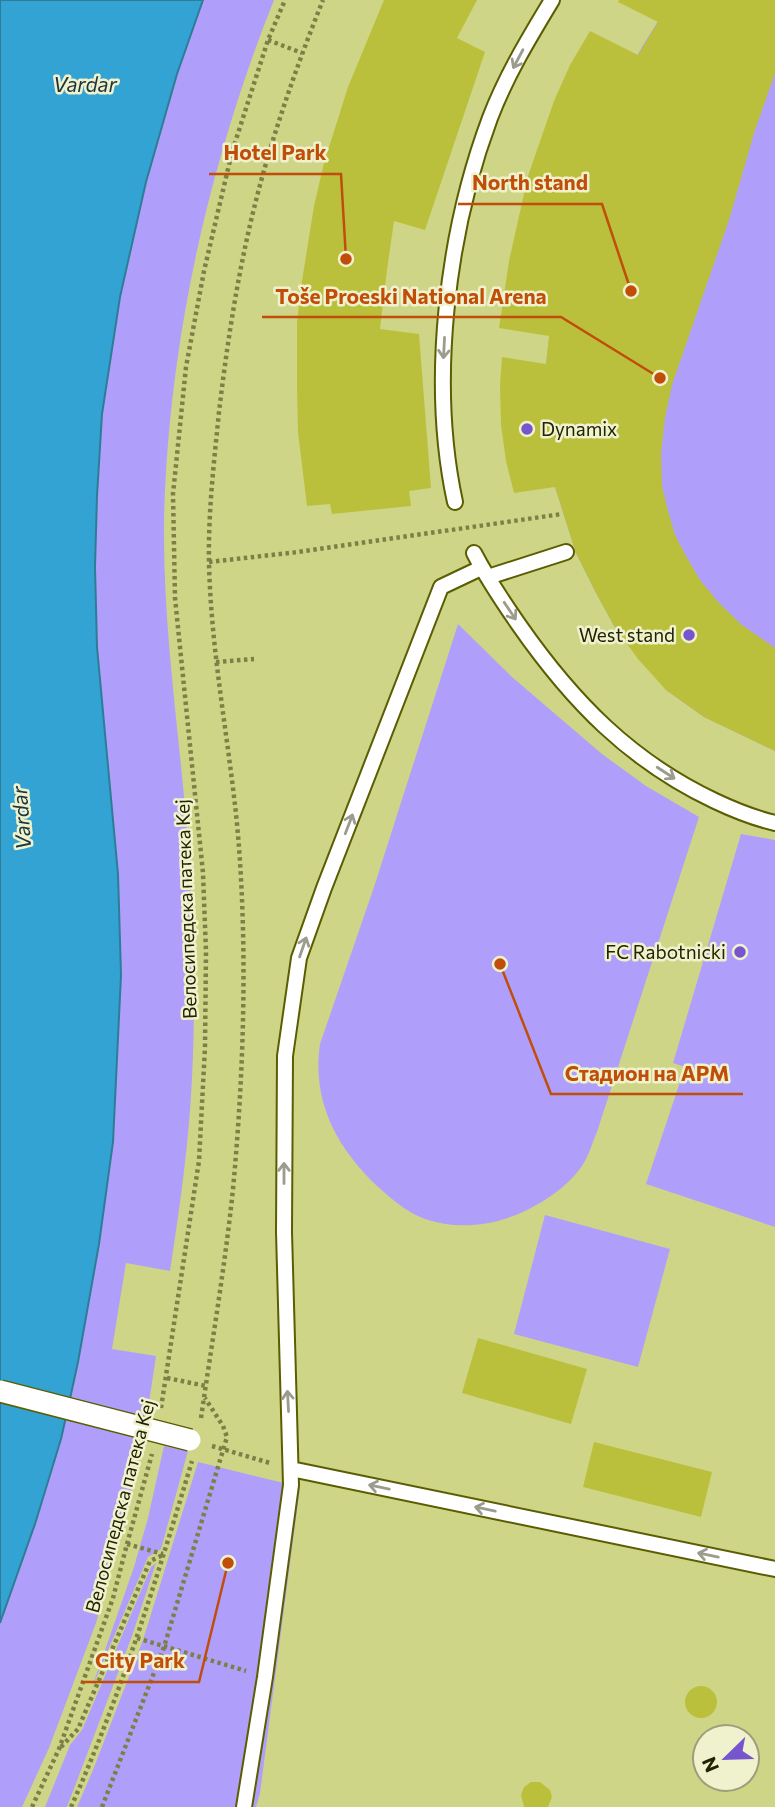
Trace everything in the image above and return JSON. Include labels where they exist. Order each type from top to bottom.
[{"type":"street","points":[[0,1391],[194,1441]]},
{"type":"lane","points":[[455,502],[450,483],[445,427],[444,351],[449,293],[462,211],[491,116],[519,57],[552,0]]},
{"type":"lane","points":[[244,1807],[291,1485],[284,1257],[285,1056],[299,958],[441,587],[566,552]]},
{"type":"lane","points":[[474,553],[510,612],[552,670],[609,732],[638,755],[699,793],[735,810],[775,823]]},
{"type":"lane","points":[[291,1469],[775,1569]]},
{"type":"path","name":"Велосипедска патека Кеј","points":[[160,1417],[200,1161],[206,952],[201,849],[175,598],[173,494],[186,367],[204,271],[233,152],[268,40],[285,0]]},
{"type":"path","points":[[71,1807],[137,1638],[164,1554],[204,1397],[222,1275],[240,1091],[243,1017],[242,877],[216,662],[209,562],[209,518],[225,364],[242,261],[260,186],[283,109],[323,0]]},
{"type":"path","points":[[268,40],[302,53]]},
{"type":"path","points":[[209,562],[562,514]]},
{"type":"path","points":[[216,662],[254,659]]},
{"type":"path","points":[[167,1378],[206,1386]]},
{"type":"path","points":[[102,1807],[164,1647],[227,1437],[204,1397]]},
{"type":"path","points":[[194,1441],[291,1469]]},
{"type":"path","name":"Велосипедска патека Кеј","points":[[32,1807],[59,1749],[113,1598],[155,1443]]},
{"type":"path","points":[[127,1544],[164,1554]]},
{"type":"path","points":[[59,1749],[78,1729],[150,1561],[164,1554]]},
{"type":"path","points":[[137,1638],[265,1677]]},
{"type":"shaded area","points":[[203,0],[274,0],[232,118],[214,179],[187,302],[169,427],[165,490],[165,583],[189,858],[194,968],[191,1102],[181,1199],[170,1271],[126,1263],[112,1349],[156,1356],[141,1456],[96,1623],[49,1748],[22,1807],[0,1807],[0,1623],[61,1439],[99,1244],[118,874],[97,647],[95,567],[102,414],[120,297],[146,182],[177,74]]},
{"type":"shaded area","points":[[775,0],[775,751],[704,717],[666,690],[614,626],[576,553],[555,487],[546,364],[551,324],[620,87],[663,13]]},
{"type":"shaded area","points":[[458,624],[512,677],[602,754],[646,786],[699,817],[597,1132],[584,1162],[567,1183],[538,1204],[512,1217],[468,1225],[439,1223],[420,1217],[394,1201],[369,1178],[342,1145],[332,1126],[320,1087],[318,1066],[320,1044],[375,884]]},
{"type":"shaded area","points":[[741,834],[775,840],[775,1227],[646,1184],[685,1067],[673,1063]]},
{"type":"shaded area","points":[[545,1215],[670,1249],[638,1367],[514,1334]]},
{"type":"shaded area","points":[[164,1446],[188,1451],[161,1549],[148,1557],[91,1690],[134,1567]]},
{"type":"shaded area","points":[[198,1462],[300,1487],[256,1807],[77,1807],[143,1640]]},
{"type":"shaded area","points":[[156,1563],[132,1636],[67,1807],[45,1807],[70,1745],[82,1730],[151,1567]]},
{"type":"water","name":"Vardar","points":[[0,0],[203,0],[177,74],[146,182],[120,297],[102,414],[95,567],[97,647],[118,874],[121,975],[113,1142],[99,1244],[61,1439],[0,1623]]},
{"type":"building","points":[[384,0],[477,0],[457,38],[485,52],[425,230],[394,221],[387,270],[380,329],[419,334],[431,488],[409,491],[411,506],[332,514],[330,504],[307,506],[298,432],[297,323],[314,206],[324,163],[348,87]]},
{"type":"building","points":[[775,0],[775,73],[754,133],[729,220],[672,385],[661,453],[662,486],[675,535],[700,580],[742,625],[775,648],[775,751],[704,717],[666,690],[638,659],[614,626],[576,553],[555,487],[514,493],[506,461],[501,425],[502,357],[546,364],[549,336],[499,328],[509,261],[528,176],[554,101],[570,65],[590,31],[638,55],[658,22],[618,2]]},
{"type":"building","points":[[478,1338],[587,1369],[571,1424],[462,1393]]},
{"type":"building","points":[[594,1442],[712,1472],[701,1517],[583,1487]]},
{"type":"building","points":[[701,1686],[712,1691],[717,1702],[712,1713],[701,1718],[690,1713],[685,1702],[690,1691]]},
{"type":"building","points":[[531,1782],[540,1782],[550,1790],[552,1797],[548,1807],[524,1807],[521,1795],[524,1787]]},
{"type":"place","name":"Hotel Park","points":[[346,259]]},
{"type":"place","name":"North stand","points":[[631,291]]},
{"type":"place","name":"Toše Proeski National Arena","points":[[660,378]]},
{"type":"place","name":"Dynamix","points":[[527,429]]},
{"type":"place","name":"West stand","points":[[689,635]]},
{"type":"place","name":"FC Rabotnicki","points":[[740,952]]},
{"type":"place","name":"Стадион на АРМ","points":[[500,964]]},
{"type":"place","name":"City Park","points":[[228,1563]]}]
